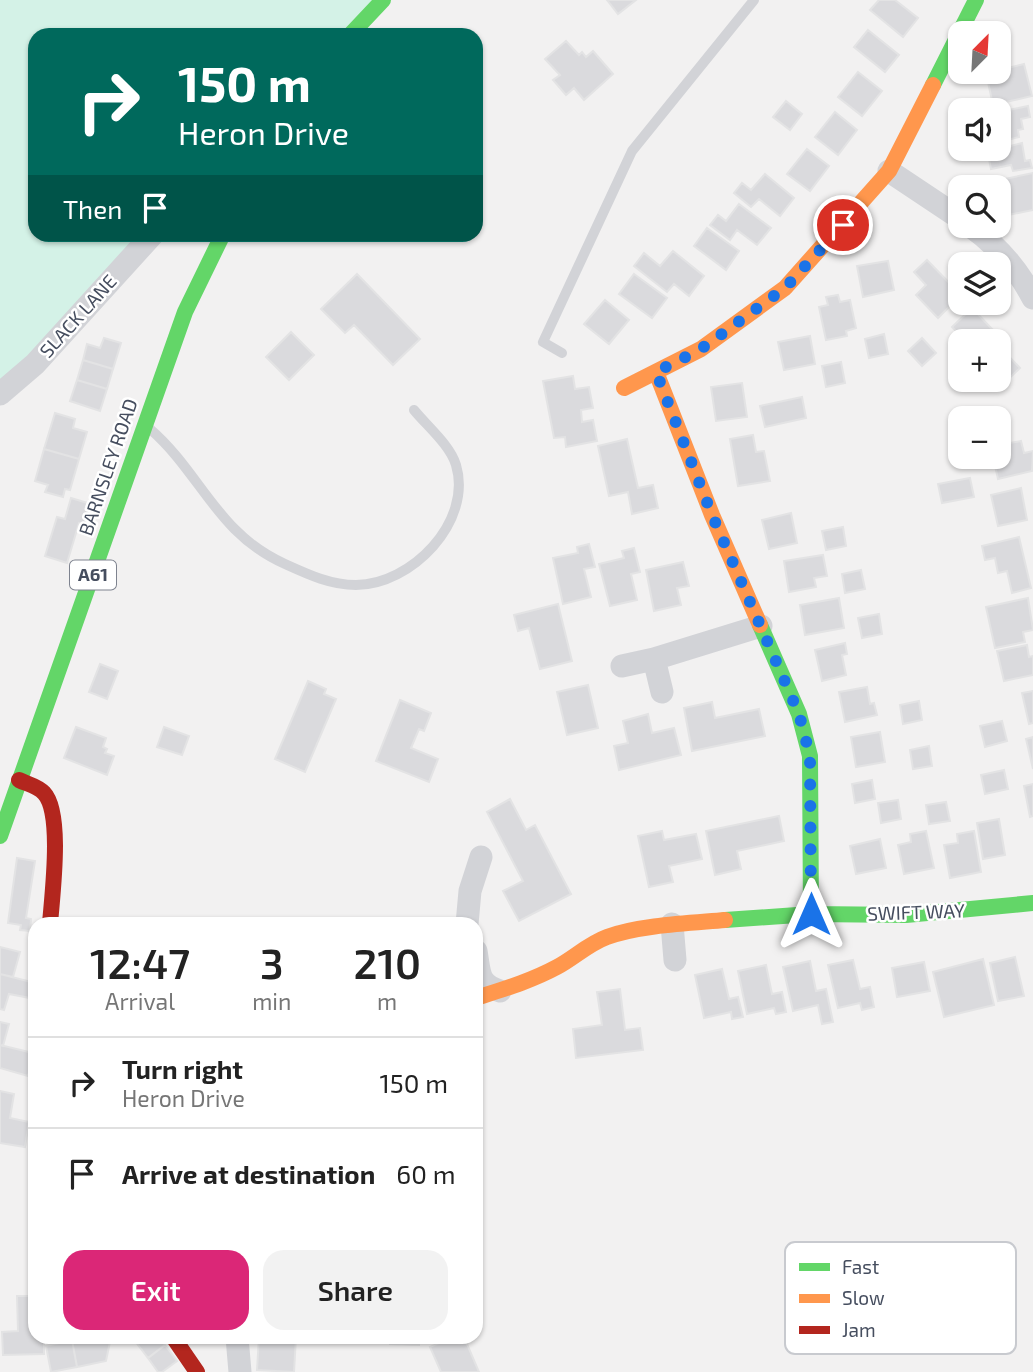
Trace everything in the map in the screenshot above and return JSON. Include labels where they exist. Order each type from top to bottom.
[{"type":"street","points":[[357,28],[383,0]]},
{"type":"street","points":[[624,388],[701,349],[785,288],[890,170],[976,0]]},
{"type":"street","points":[[890,170],[948,210]]},
{"type":"street","points":[[985,238],[1003,253],[1021,276],[1033,298]]},
{"type":"street","name":"SLACK LANE","points":[[0,394],[35,364],[146,242]]},
{"type":"street","name":"BARNSLEY ROAD","points":[[0,836],[185,312],[219,242]]},
{"type":"street","points":[[656,372],[712,515],[799,714],[810,756],[811,914]]},
{"type":"street","points":[[622,666],[654,659],[761,626]]},
{"type":"street","points":[[654,659],[662,692]]},
{"type":"street","points":[[19,780],[44,792],[55,822],[50,917]]},
{"type":"street","points":[[468,917],[470,891],[481,858]]},
{"type":"street","name":"SWIFT WAY","points":[[483,996],[531,981],[561,965],[580,950],[610,936],[672,924],[811,914],[906,915],[1033,903]]},
{"type":"street","points":[[672,924],[675,960]]},
{"type":"street","points":[[483,981],[488,987],[500,990]]},
{"type":"street","points":[[178,1344],[197,1372]]},
{"type":"street","points":[[238,1344],[240,1372]]},
{"type":"lane","points":[[562,353],[543,342],[632,150],[754,0]]},
{"type":"lane","points":[[145,425],[172,451],[242,538],[282,563],[314,576],[341,584],[359,585],[391,577],[426,555],[442,535],[455,502],[458,481],[454,460],[414,410]]},
{"type":"green space","points":[[0,0],[383,0],[357,28],[28,28],[28,242],[141,242],[0,394]]},
{"type":"building","points":[[607,0],[636,0],[618,14]]},
{"type":"building","points":[[879,0],[895,0],[918,18],[903,37],[870,10]]},
{"type":"building","points":[[868,30],[899,55],[885,72],[854,47]]},
{"type":"building","points":[[566,41],[579,55],[582,52],[586,57],[593,51],[613,74],[584,100],[574,88],[566,95],[553,80],[560,75],[545,59]]},
{"type":"building","points":[[1024,64],[1032,96],[1011,101],[1011,98],[991,98],[988,84],[1012,84],[1012,67]]},
{"type":"building","points":[[858,72],[882,91],[862,116],[838,97]]},
{"type":"building","points":[[786,101],[802,114],[790,130],[773,117]]},
{"type":"building","points":[[1028,106],[1030,117],[1021,119],[1023,129],[1018,130],[1019,137],[1011,139],[1011,110]]},
{"type":"building","points":[[835,112],[857,130],[838,155],[815,137]]},
{"type":"building","points":[[1022,143],[1025,161],[1030,160],[1032,168],[1013,171],[1011,165],[991,169],[989,161],[1011,161],[1011,146]]},
{"type":"building","points":[[807,149],[829,166],[810,191],[787,174]]},
{"type":"building","points":[[1033,173],[1033,210],[1011,214],[1011,178]]},
{"type":"building","points":[[765,174],[794,198],[780,216],[759,199],[751,207],[734,193],[742,183],[751,190]]},
{"type":"building","points":[[739,204],[771,228],[757,245],[737,230],[730,240],[710,225],[718,215],[726,221]]},
{"type":"building","points":[[707,228],[739,251],[726,270],[694,246]]},
{"type":"building","points":[[673,251],[704,276],[689,296],[674,284],[667,292],[634,266],[644,253],[660,266]]},
{"type":"building","points":[[927,260],[948,282],[948,308],[938,318],[916,295],[926,285],[914,272]]},
{"type":"building","points":[[888,261],[894,290],[863,297],[857,266]]},
{"type":"building","points":[[357,274],[420,339],[393,365],[354,325],[345,333],[321,309]]},
{"type":"building","points":[[634,274],[667,298],[652,318],[619,294]]},
{"type":"building","points":[[838,295],[840,302],[850,300],[856,328],[846,331],[847,336],[826,340],[819,307],[828,305],[826,297]]},
{"type":"building","points":[[605,300],[629,320],[609,344],[584,324]]},
{"type":"building","points":[[965,315],[979,315],[992,329],[954,329],[952,327]]},
{"type":"building","points":[[291,332],[314,355],[289,380],[266,357]]},
{"type":"building","points":[[884,334],[888,354],[869,358],[865,339]]},
{"type":"building","points":[[810,336],[815,364],[784,370],[778,342]]},
{"type":"building","points":[[104,338],[121,343],[113,369],[83,360],[87,344],[100,348]]},
{"type":"building","points":[[922,338],[936,353],[922,366],[908,351]]},
{"type":"building","points":[[1011,359],[1020,368],[1011,377]]},
{"type":"building","points":[[83,360],[113,369],[107,389],[77,380]]},
{"type":"building","points":[[841,362],[845,383],[826,387],[822,366]]},
{"type":"building","points":[[573,376],[575,389],[589,387],[593,408],[581,410],[582,422],[593,420],[597,441],[566,447],[565,437],[554,438],[543,381]]},
{"type":"building","points":[[77,380],[107,389],[100,411],[70,401]]},
{"type":"building","points":[[742,383],[747,417],[716,421],[711,387]]},
{"type":"building","points":[[802,397],[806,418],[765,427],[760,406]]},
{"type":"building","points":[[55,413],[75,419],[73,428],[87,432],[79,459],[44,449]]},
{"type":"building","points":[[753,435],[756,452],[764,451],[770,481],[738,486],[730,439]]},
{"type":"building","points":[[627,439],[638,488],[653,485],[658,508],[632,514],[628,492],[609,496],[598,446]]},
{"type":"building","points":[[1021,441],[1024,453],[1033,451],[1032,471],[998,479],[996,469],[1011,469],[1011,443]]},
{"type":"building","points":[[44,449],[79,459],[70,490],[65,489],[63,497],[45,492],[48,485],[35,481]]},
{"type":"building","points":[[970,478],[974,497],[942,503],[938,484]]},
{"type":"building","points":[[1021,488],[1027,520],[998,526],[991,495]]},
{"type":"building","points":[[71,498],[91,504],[85,525],[79,523],[67,563],[45,556],[57,517],[65,519]]},
{"type":"building","points":[[791,513],[797,543],[769,549],[762,520]]},
{"type":"building","points":[[843,527],[846,546],[826,550],[822,531]]},
{"type":"building","points":[[1019,537],[1031,588],[1012,593],[1007,571],[998,573],[995,558],[985,560],[982,546]]},
{"type":"building","points":[[589,544],[595,567],[584,569],[591,597],[563,604],[553,558],[578,553],[577,547]]},
{"type":"building","points":[[634,548],[640,572],[631,574],[637,600],[610,606],[599,564],[624,558],[622,551]]},
{"type":"building","points":[[823,555],[827,576],[814,578],[816,587],[789,592],[784,561]]},
{"type":"building","points":[[683,562],[689,586],[677,588],[681,605],[654,611],[646,570]]},
{"type":"building","points":[[861,570],[865,589],[845,593],[842,574]]},
{"type":"building","points":[[839,598],[844,628],[805,635],[800,605]]},
{"type":"building","points":[[1028,598],[1033,630],[1023,632],[1025,642],[995,648],[986,607]]},
{"type":"building","points":[[558,604],[572,661],[540,669],[529,628],[518,631],[514,615]]},
{"type":"building","points":[[879,614],[882,634],[862,638],[858,618]]},
{"type":"building","points":[[845,643],[847,654],[842,655],[846,675],[822,681],[815,650]]},
{"type":"building","points":[[1027,645],[1029,657],[1033,656],[1033,675],[1004,681],[997,651]]},
{"type":"building","points":[[100,664],[118,671],[107,699],[89,692]]},
{"type":"building","points":[[308,681],[326,689],[324,694],[336,699],[305,772],[275,759]]},
{"type":"building","points":[[588,685],[598,728],[567,735],[557,692]]},
{"type":"building","points":[[867,687],[870,704],[874,703],[877,715],[845,722],[839,692]]},
{"type":"building","points":[[1033,691],[1033,723],[1029,724],[1022,693]]},
{"type":"building","points":[[400,700],[431,713],[424,731],[419,729],[411,748],[438,759],[429,782],[376,761]]},
{"type":"building","points":[[919,701],[922,720],[903,724],[900,705]]},
{"type":"building","points":[[712,702],[715,718],[759,709],[765,736],[692,751],[684,708]]},
{"type":"building","points":[[648,714],[652,733],[674,728],[681,755],[619,770],[614,746],[628,743],[623,721]]},
{"type":"building","points":[[1002,721],[1007,741],[985,747],[980,726]]},
{"type":"building","points":[[76,727],[106,738],[103,747],[107,749],[105,753],[114,756],[107,775],[64,758]]},
{"type":"building","points":[[164,727],[189,736],[182,755],[157,747]]},
{"type":"building","points":[[880,732],[885,762],[856,767],[851,737]]},
{"type":"building","points":[[1033,737],[1033,769],[1026,739]]},
{"type":"building","points":[[929,746],[932,766],[913,769],[910,750]]},
{"type":"building","points":[[1004,770],[1008,789],[985,794],[981,775]]},
{"type":"building","points":[[872,780],[875,799],[855,803],[852,784]]},
{"type":"building","points":[[1033,784],[1033,816],[1030,817],[1024,786]]},
{"type":"building","points":[[510,799],[526,830],[535,825],[571,894],[519,921],[503,891],[523,881],[487,812]]},
{"type":"building","points":[[898,800],[901,819],[881,823],[878,803]]},
{"type":"building","points":[[946,802],[950,821],[929,824],[926,805]]},
{"type":"building","points":[[779,816],[784,841],[737,851],[741,869],[715,875],[706,831]]},
{"type":"building","points":[[999,819],[1005,855],[983,859],[977,823]]},
{"type":"building","points":[[662,831],[664,840],[696,834],[702,859],[669,866],[673,882],[649,887],[638,836]]},
{"type":"building","points":[[926,831],[934,868],[904,874],[898,845],[911,842],[910,834]]},
{"type":"building","points":[[974,831],[981,872],[950,878],[944,845],[958,843],[957,834]]},
{"type":"building","points":[[880,839],[886,868],[856,874],[850,846]]},
{"type":"building","points":[[17,858],[35,861],[26,918],[28,931],[20,930],[21,925],[8,923]]},
{"type":"building","points":[[0,947],[20,952],[13,977],[0,974]]},
{"type":"building","points":[[1015,957],[1024,996],[998,1001],[990,963]]},
{"type":"building","points":[[983,959],[994,1005],[944,1017],[933,972]]},
{"type":"building","points":[[853,960],[860,989],[870,987],[874,1007],[862,1010],[860,1003],[838,1008],[828,965]]},
{"type":"building","points":[[810,961],[816,991],[826,989],[833,1022],[822,1024],[818,1005],[793,1011],[783,967]]},
{"type":"building","points":[[924,962],[930,991],[897,997],[892,968]]},
{"type":"building","points":[[766,965],[772,994],[782,992],[786,1012],[776,1014],[774,1008],[747,1014],[738,971]]},
{"type":"building","points":[[722,969],[729,999],[738,997],[743,1017],[732,1019],[731,1012],[704,1018],[695,975]]},
{"type":"building","points":[[0,974],[28,981],[28,998],[9,994],[4,1010],[0,1009]]},
{"type":"building","points":[[620,989],[625,1030],[640,1028],[643,1050],[576,1058],[573,1029],[602,1025],[597,992]]},
{"type":"building","points":[[0,1022],[9,1024],[3,1046],[0,1045]]},
{"type":"building","points":[[0,1045],[28,1052],[28,1076],[0,1068]]},
{"type":"building","points":[[0,1091],[14,1094],[10,1118],[28,1122],[28,1128],[25,1147],[0,1143]]},
{"type":"building","points":[[17,1296],[28,1296],[28,1344],[44,1344],[44,1354],[3,1355],[2,1332],[18,1331]]},
{"type":"building","points":[[73,1344],[110,1344],[106,1361],[77,1367]]},
{"type":"building","points":[[73,1344],[77,1367],[51,1372],[46,1346]]},
{"type":"building","points":[[137,1344],[164,1344],[165,1345],[148,1358]]},
{"type":"building","points":[[259,1344],[296,1344],[294,1372],[257,1370]]},
{"type":"building","points":[[437,1344],[467,1344],[479,1372],[441,1372],[430,1347]]},
{"type":"building","points":[[165,1345],[177,1361],[158,1372],[148,1358]]},
{"type":"traffic: fast","points":[[357,28],[383,0]]},
{"type":"traffic: fast","points":[[933,85],[976,0]]},
{"type":"traffic: fast","points":[[0,836],[185,312],[219,242]]},
{"type":"traffic: fast","points":[[760,625],[799,714],[810,756],[811,914]]},
{"type":"traffic: fast","points":[[725,920],[811,914],[906,915],[1033,903]]},
{"type":"traffic: slow","points":[[624,388],[701,349],[785,288],[889,171],[933,85]]},
{"type":"traffic: slow","points":[[656,372],[712,515],[760,625]]},
{"type":"traffic: slow","points":[[483,996],[537,976],[600,940],[620,933],[665,925],[725,920]]},
{"type":"traffic: jam","points":[[19,780],[36,787],[50,803],[55,836],[51,917]]},
{"type":"traffic: jam","points":[[178,1344],[197,1372]]},
{"type":"route","points":[[811,914],[810,756],[799,714],[712,515],[656,372],[701,349],[785,288],[843,225]]}]
